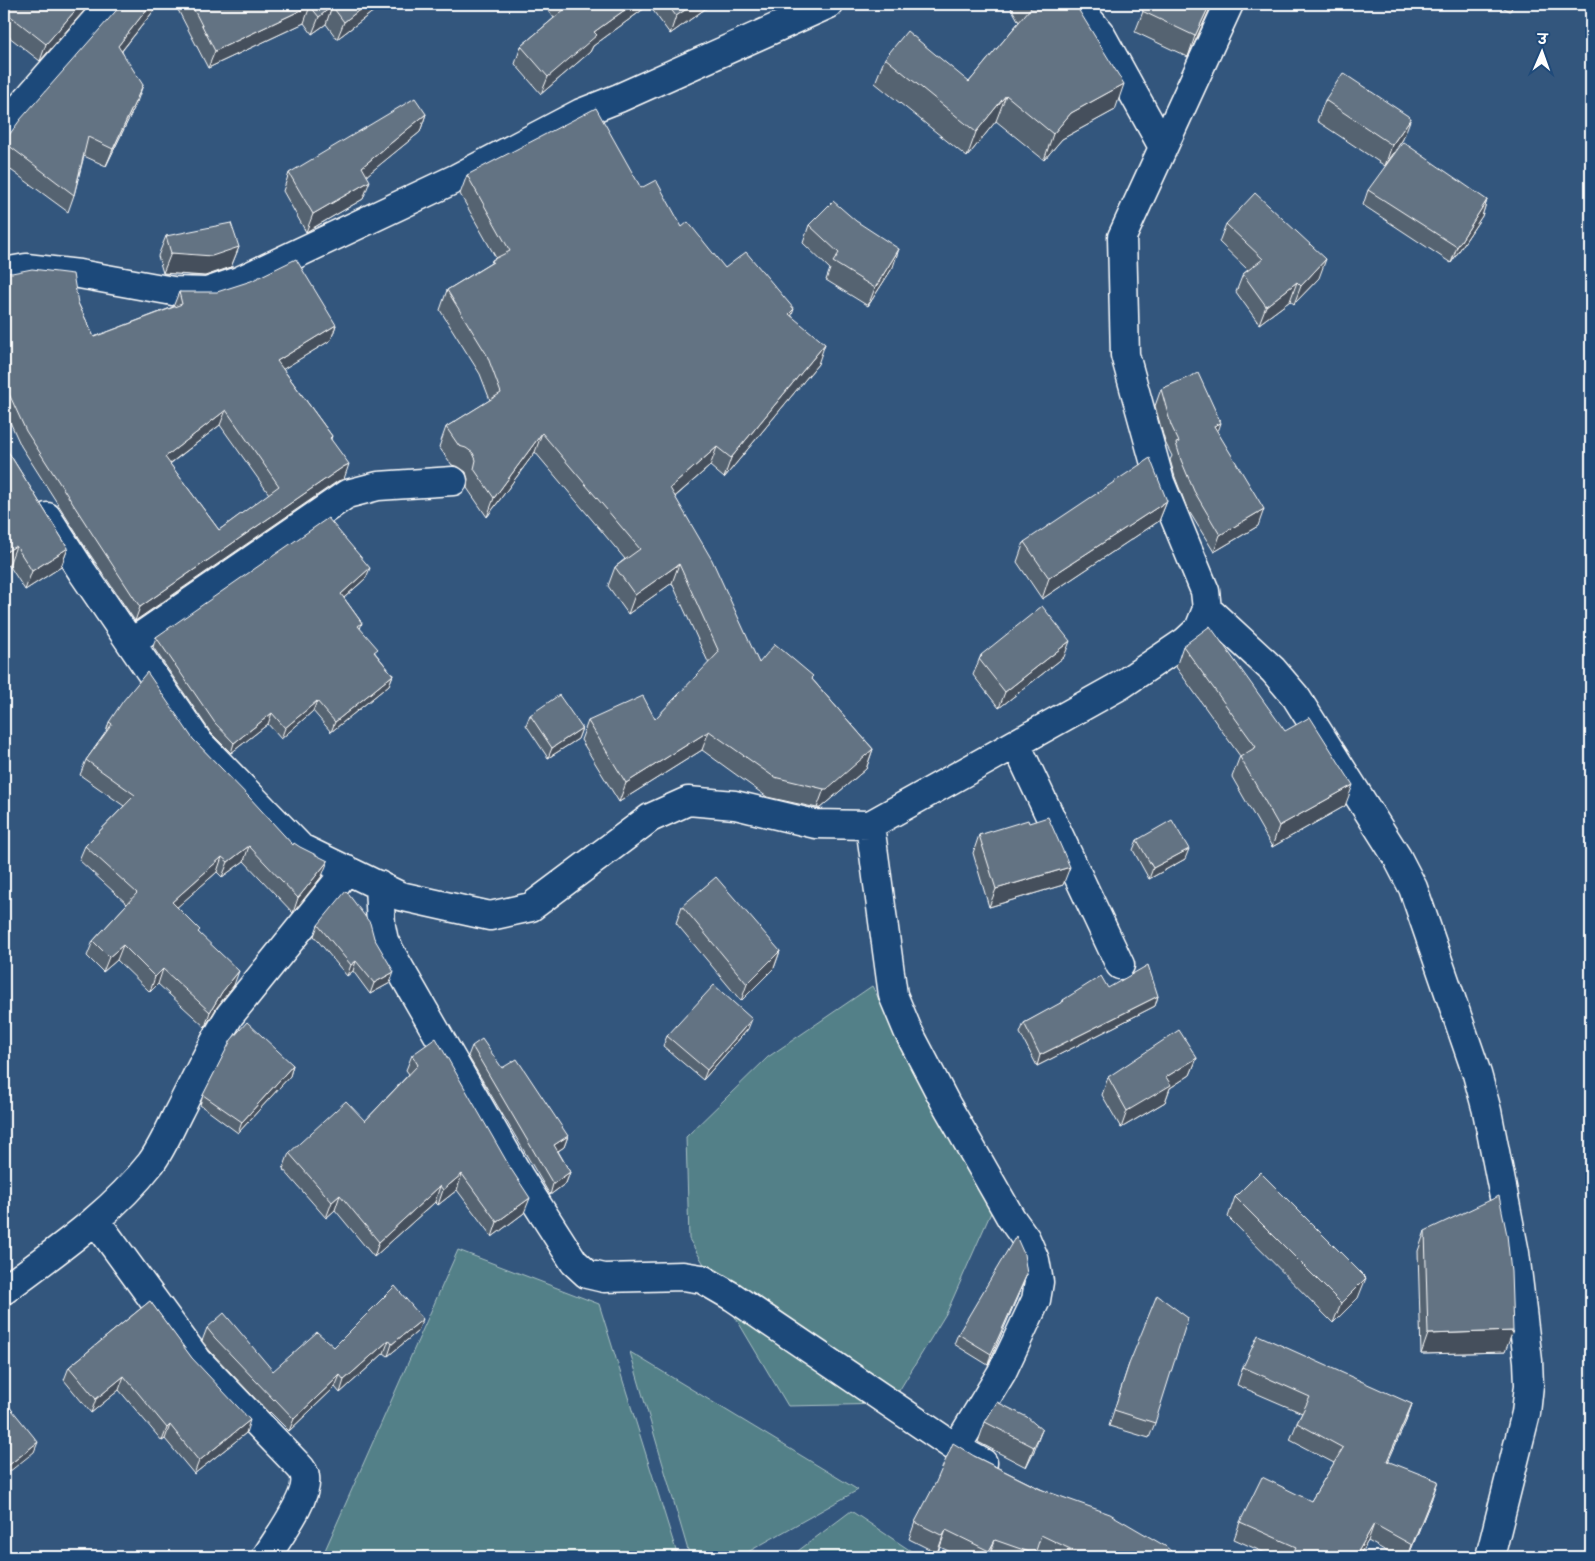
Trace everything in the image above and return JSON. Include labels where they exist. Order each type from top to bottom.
[{"type":"street","points":[[4,126],[110,4]]},
{"type":"street","points":[[4,272],[26,268],[78,274],[173,291],[207,292],[239,281],[457,178],[581,113],[619,98],[829,4]]},
{"type":"street","points":[[1076,4],[1100,33],[1163,147]]},
{"type":"street","points":[[32,493],[83,573],[199,743],[301,848],[400,896],[490,916],[531,907],[650,818],[688,801],[735,805],[815,824],[870,825],[1121,685],[1186,641],[1199,629],[1207,609],[1205,591],[1160,482],[1125,355],[1122,237],[1229,4]]},
{"type":"street","points":[[131,643],[347,494],[378,486],[453,481]]},
{"type":"street","points":[[1207,609],[1273,670],[1296,697],[1397,857],[1413,888],[1477,1074],[1487,1111],[1515,1253],[1528,1361],[1529,1385],[1526,1413],[1490,1557]]},
{"type":"street","points":[[1016,744],[1120,965]]},
{"type":"street","points":[[870,825],[893,995],[908,1031],[946,1104],[1011,1218],[1026,1239],[1035,1260],[1039,1282],[1036,1300],[1002,1372],[956,1448]]},
{"type":"street","points":[[4,1290],[96,1220],[121,1197],[152,1162],[216,1038],[230,1015],[348,870]]},
{"type":"street","points":[[379,885],[381,926],[384,941],[504,1151],[574,1262],[587,1274],[604,1278],[683,1276],[702,1279],[733,1297],[956,1448],[1008,1475]]},
{"type":"street","points":[[96,1220],[198,1361],[297,1464],[305,1475],[306,1488],[300,1502],[266,1557]]},
{"type":"green space","points":[[872,986],[993,1208],[947,1312],[891,1404],[788,1406],[689,1239],[686,1137],[768,1057]]},
{"type":"green space","points":[[458,1250],[599,1304],[678,1557],[322,1557]]},
{"type":"green space","points":[[630,1352],[858,1490],[739,1557],[690,1557]]},
{"type":"green space","points":[[851,1511],[920,1557],[790,1557]]},
{"type":"building","points":[[4,4],[81,4],[46,44],[4,11]]},
{"type":"building","points":[[122,4],[151,4],[118,46],[143,85],[113,149],[88,137],[74,195],[4,142],[20,120]]},
{"type":"building","points":[[191,4],[367,4],[344,22],[332,6],[319,17],[310,6],[215,51]]},
{"type":"building","points":[[563,4],[633,4],[594,32],[597,35],[548,77],[521,46],[566,8]]},
{"type":"building","points":[[667,4],[694,4],[676,16]]},
{"type":"building","points":[[1034,4],[1075,4],[1124,84],[1071,113],[1053,134],[1006,95],[976,132],[885,58],[907,31],[969,82]]},
{"type":"building","points":[[1146,4],[1210,4],[1195,36],[1142,11]]},
{"type":"building","points":[[1343,73],[1411,118],[1392,145],[1325,100]]},
{"type":"building","points":[[415,98],[426,114],[362,167],[370,181],[313,214],[289,173]]},
{"type":"building","points":[[596,108],[641,188],[656,180],[682,227],[688,222],[725,268],[746,252],[794,309],[789,314],[825,344],[731,458],[717,447],[670,488],[712,560],[759,663],[775,644],[813,676],[811,678],[873,749],[827,789],[774,777],[709,731],[626,783],[588,721],[643,696],[655,719],[719,652],[679,564],[635,595],[615,567],[640,549],[542,433],[494,498],[474,469],[476,460],[473,453],[459,446],[446,427],[501,393],[487,355],[447,290],[493,262],[492,260],[510,251],[467,175]]},
{"type":"building","points":[[1403,142],[1487,200],[1457,247],[1368,190]]},
{"type":"building","points":[[1255,193],[1326,259],[1301,286],[1297,282],[1266,306],[1243,274],[1263,259],[1226,224]]},
{"type":"building","points":[[833,201],[856,221],[899,249],[875,288],[833,262],[839,253],[809,225]]},
{"type":"building","points":[[231,223],[239,247],[212,256],[171,253],[166,236]]},
{"type":"building","points":[[296,259],[336,325],[277,361],[332,436],[330,438],[349,464],[140,607],[26,431],[4,383],[4,376],[9,374],[4,357],[4,272],[12,273],[32,269],[73,274],[78,303],[94,337],[182,304],[179,292],[217,292],[251,281]],"holes":[[[226,410],[279,486],[219,530],[165,457]]]},
{"type":"building","points":[[1198,373],[1221,423],[1214,426],[1264,509],[1220,535],[1194,491],[1181,460],[1176,443],[1179,442],[1171,425],[1161,389]]},
{"type":"building","points":[[4,445],[68,548],[32,571],[16,546],[4,553]]},
{"type":"building","points":[[1150,458],[1167,501],[1049,578],[1024,542]]},
{"type":"building","points":[[328,518],[370,568],[341,594],[362,623],[358,626],[378,649],[374,652],[393,675],[335,722],[317,701],[285,728],[272,713],[234,743],[215,723],[156,637]]},
{"type":"building","points":[[1042,606],[1070,641],[1005,692],[979,659],[981,655]]},
{"type":"building","points":[[1210,626],[1285,731],[1310,717],[1353,785],[1279,826],[1240,757],[1256,747],[1183,646]]},
{"type":"building","points":[[147,672],[193,739],[293,845],[294,843],[328,861],[298,898],[249,846],[228,862],[222,857],[172,902],[200,930],[198,932],[239,971],[222,992],[210,1012],[163,969],[155,977],[123,945],[109,957],[93,941],[137,893],[85,846],[135,795],[86,760],[112,724],[109,722],[123,701]]},
{"type":"building","points":[[559,695],[582,728],[552,748],[530,715]]},
{"type":"building","points":[[1048,817],[1070,867],[996,889],[979,835],[1028,820],[1029,823]]},
{"type":"building","points":[[1172,820],[1189,849],[1153,868],[1137,840]]},
{"type":"building","points":[[716,877],[780,951],[747,984],[682,906]]},
{"type":"building","points":[[346,891],[370,923],[374,938],[394,972],[374,983],[356,961],[351,965],[318,925]]},
{"type":"building","points":[[1148,965],[1158,996],[1040,1055],[1024,1023],[1064,1001],[1101,976],[1108,988]]},
{"type":"building","points":[[714,985],[752,1019],[707,1070],[667,1036]]},
{"type":"building","points":[[247,1022],[293,1065],[242,1122],[203,1095],[231,1040]]},
{"type":"building","points":[[1179,1030],[1197,1058],[1166,1077],[1171,1085],[1127,1111],[1108,1077]]},
{"type":"building","points":[[436,1038],[511,1169],[530,1198],[497,1222],[462,1174],[443,1190],[440,1186],[379,1242],[340,1195],[332,1202],[289,1153],[346,1101],[365,1121],[418,1065],[412,1055]]},
{"type":"building","points":[[482,1039],[502,1068],[517,1059],[568,1136],[554,1145],[570,1172],[553,1184],[472,1046]]},
{"type":"building","points":[[1260,1172],[1366,1278],[1341,1303],[1235,1197]]},
{"type":"building","points":[[1499,1196],[1507,1235],[1511,1272],[1513,1331],[1428,1334],[1425,1231]]},
{"type":"building","points":[[1016,1236],[1024,1254],[1027,1274],[991,1354],[958,1334]]},
{"type":"building","points":[[395,1286],[423,1319],[392,1344],[389,1340],[344,1380],[340,1375],[294,1419],[207,1328],[224,1313],[273,1371],[317,1332],[334,1347]]},
{"type":"building","points":[[1157,1295],[1188,1318],[1155,1423],[1114,1410],[1129,1364]]},
{"type":"building","points":[[150,1301],[192,1358],[250,1420],[199,1461],[170,1425],[167,1428],[124,1376],[96,1399],[69,1367]]},
{"type":"building","points":[[1258,1335],[1412,1404],[1387,1461],[1438,1481],[1412,1545],[1374,1524],[1355,1557],[1291,1557],[1296,1547],[1240,1522],[1262,1477],[1311,1501],[1343,1448],[1297,1423],[1310,1397],[1243,1367]]},
{"type":"building","points":[[4,1400],[38,1442],[4,1469]]},
{"type":"building","points":[[997,1402],[1027,1417],[1042,1430],[1034,1447],[985,1422]]},
{"type":"building","points":[[953,1443],[974,1456],[1040,1489],[1110,1514],[1165,1546],[1178,1557],[1087,1557],[1041,1535],[1035,1554],[995,1540],[989,1551],[946,1530],[943,1536],[915,1522],[936,1482]]}]
